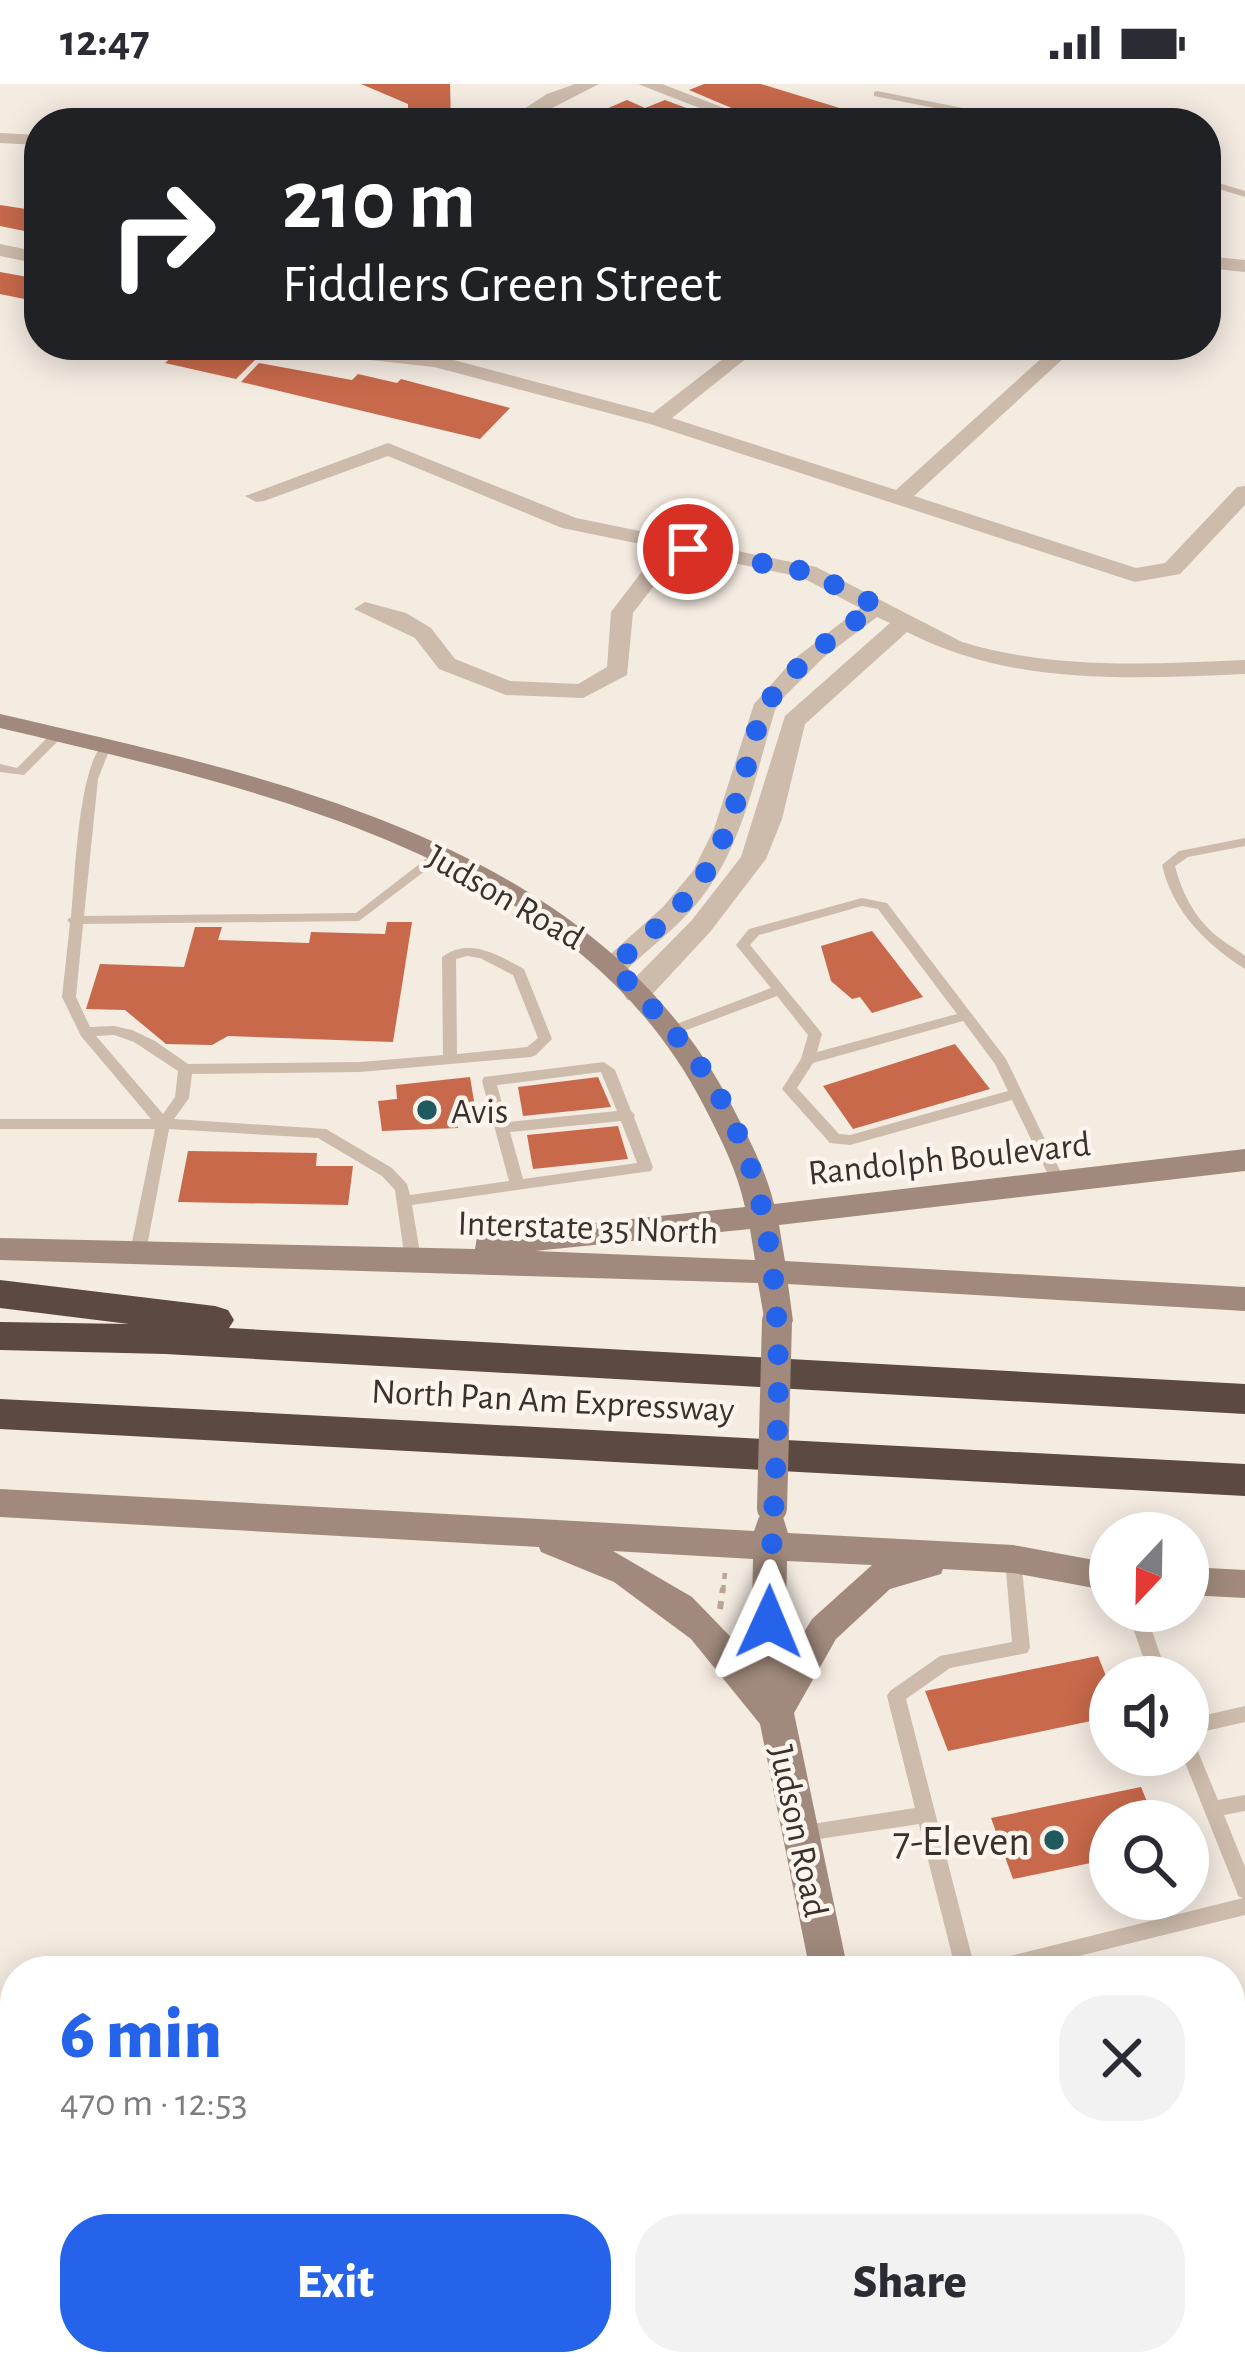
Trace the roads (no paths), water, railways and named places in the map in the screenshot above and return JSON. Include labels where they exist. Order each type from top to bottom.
[{"type":"highway","points":[[0,1294],[527,1361]]},
{"type":"highway","name":"North Pan Am Expressway","points":[[0,1336],[165,1339],[1245,1400]]},
{"type":"highway","name":"North Pan Am Expressway","points":[[0,1414],[1245,1480]]},
{"type":"main road","name":"Judson Road","points":[[0,721],[182,764],[377,824],[490,879],[590,942],[704,1071],[748,1163],[772,1272],[777,1322],[768,1663],[826,1956]]},
{"type":"main road","name":"Randolph Boulevard","points":[[374,1256],[1060,1185],[1245,1160]]},
{"type":"main road","name":"Interstate 35 North","points":[[0,1249],[374,1256],[772,1272],[1245,1299]]},
{"type":"main road","points":[[0,1503],[1013,1559],[1089,1573]]},
{"type":"main road","points":[[513,1529],[617,1564],[688,1610],[776,1715],[824,1629],[879,1577],[957,1556]]},
{"type":"main road","points":[[1209,1582],[1245,1584]]},
{"type":"street","points":[[537,108],[591,84]]},
{"type":"street","points":[[646,84],[712,108]]},
{"type":"street","points":[[426,360],[657,421],[1135,574],[1172,569],[1245,492]]},
{"type":"street","points":[[657,421],[734,360]]},
{"type":"street","points":[[899,499],[1052,360]]},
{"type":"street","points":[[256,496],[388,449],[524,508],[673,546],[808,572],[954,647],[1032,666],[1108,673],[1245,668]]},
{"type":"street","points":[[365,609],[398,618],[423,633],[447,664],[473,677],[534,692],[583,691],[619,670],[622,612],[673,546]]},
{"type":"street","points":[[614,966],[690,894],[710,866],[728,825],[763,709],[774,693],[845,627],[878,606]]},
{"type":"street","points":[[638,993],[701,926],[753,859],[769,819],[794,721],[905,622]]},
{"type":"lane","points":[[877,94],[947,108]]},
{"type":"lane","points":[[0,768],[20,772],[58,734]]},
{"type":"lane","points":[[105,746],[92,779],[69,997],[86,1034],[163,1124]]},
{"type":"lane","points":[[1245,842],[1184,854],[1168,865],[1169,877],[1208,937],[1234,950],[1245,964]]},
{"type":"lane","points":[[74,920],[359,916],[440,855]]},
{"type":"lane","points":[[1016,1094],[850,1140],[836,1139],[789,1090],[808,1059],[815,1034],[743,945],[754,932],[862,902],[882,906],[1001,1062],[1060,1185]]},
{"type":"lane","points":[[86,1034],[107,1027],[124,1029],[185,1069],[359,1067],[530,1052],[545,1040],[519,972],[481,952],[458,951],[449,957],[450,1059]]},
{"type":"lane","points":[[671,1031],[780,990]]},
{"type":"lane","points":[[808,1059],[965,1016]]},
{"type":"lane","points":[[404,1201],[646,1167],[616,1083],[604,1067],[489,1081],[517,1185]]},
{"type":"lane","points":[[139,1252],[163,1124],[182,1098],[185,1069]]},
{"type":"lane","points":[[502,1128],[628,1115]]},
{"type":"lane","points":[[0,1124],[163,1124],[321,1133],[387,1172],[402,1189],[412,1253]]},
{"type":"lane","points":[[962,1956],[896,1696],[946,1661],[1021,1648],[1013,1559]]},
{"type":"lane","points":[[1209,1722],[1245,1714]]},
{"type":"lane","points":[[1199,1776],[1245,1890]]},
{"type":"lane","points":[[1213,1810],[1245,1803]]},
{"type":"lane","points":[[799,1834],[927,1815]]},
{"type":"lane","points":[[1041,1956],[1245,1906]]},
{"type":"place","name":"Avis","points":[[427,1110]]},
{"type":"place","name":"7-Eleven","points":[[1054,1840]]}]
